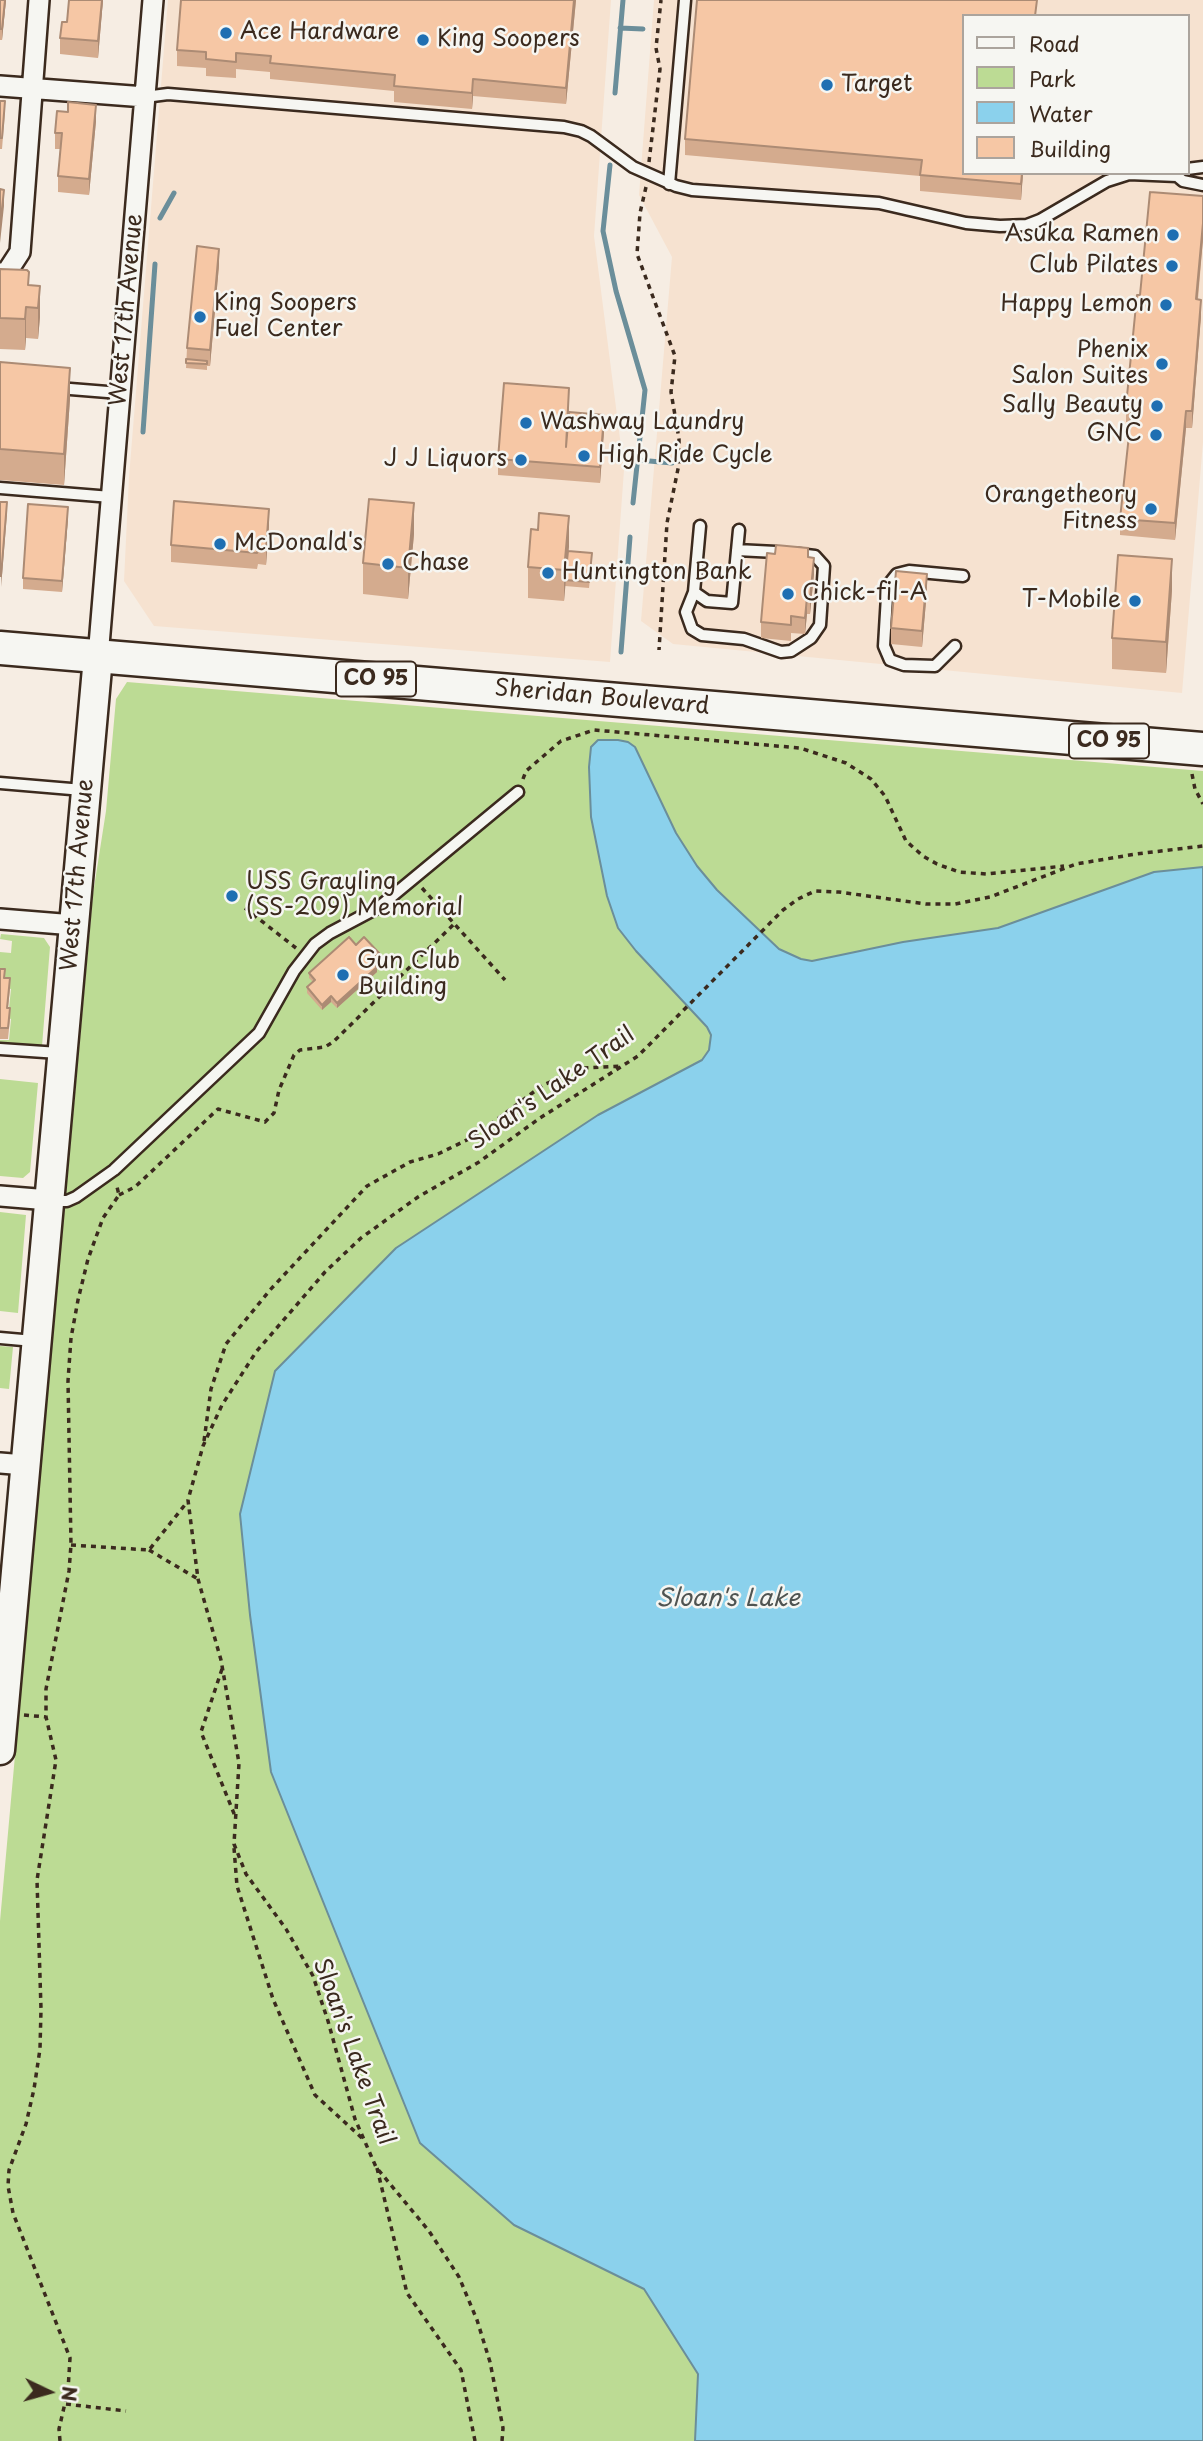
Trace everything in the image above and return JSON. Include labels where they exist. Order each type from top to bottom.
[{"type":"main road","name":"Sheridan Boulevard","points":[[0,648],[1197,761]]},
{"type":"street","points":[[0,273],[7,272],[20,251],[39,0]]},
{"type":"street","name":"West 17th Avenue","points":[[6,1732],[7,1590],[13,1464],[36,1341],[98,657],[153,0]]},
{"type":"street","points":[[0,86],[145,97]]},
{"type":"street","points":[[0,919],[74,925]]},
{"type":"street","points":[[0,1196],[49,1200]]},
{"type":"lane","points":[[669,184],[685,0]]},
{"type":"lane","points":[[145,97],[180,95],[564,127],[591,136],[648,176],[692,190],[879,203],[965,223],[1014,227],[1040,220],[1114,177],[1133,175]]},
{"type":"lane","points":[[1179,175],[1183,181],[1203,185]]},
{"type":"lane","points":[[53,388],[120,393]]},
{"type":"lane","points":[[0,488],[111,497]]},
{"type":"lane","points":[[700,526],[694,592],[686,612],[692,629],[702,635],[744,639],[781,652],[791,651],[811,638],[820,625],[824,566],[815,556],[737,550]]},
{"type":"lane","points":[[694,592],[707,601],[732,603],[739,530]]},
{"type":"lane","points":[[955,646],[935,666],[904,665],[890,660],[884,646],[887,596],[889,584],[897,574],[909,571],[963,576]]},
{"type":"lane","points":[[0,783],[86,791]]},
{"type":"lane","points":[[49,1200],[67,1201],[76,1197],[114,1170],[259,1033],[305,955],[322,938],[379,906],[518,792]]},
{"type":"lane","points":[[0,1049],[62,1054]]},
{"type":"lane","points":[[0,1338],[36,1341]]},
{"type":"path","points":[[659,650],[667,523],[678,464],[679,439],[671,392],[675,356],[636,254],[660,69],[656,48],[662,0]]},
{"type":"path","points":[[518,792],[526,771],[551,748],[572,735],[594,730],[800,748],[846,763],[871,779],[885,796],[906,841],[937,864],[960,872],[986,874],[1025,872],[1076,864]]},
{"type":"path","points":[[1197,761],[1195,789],[1203,804]]},
{"type":"path","name":"Sloan's Lake Trail","points":[[149,1550],[188,1500],[203,1446],[222,1405],[256,1352],[325,1272],[361,1238],[418,1197],[479,1162],[540,1118],[638,1056],[794,901],[815,891],[855,893],[926,904],[956,904],[990,897],[1076,864],[1136,853],[1203,846]]},
{"type":"path","points":[[414,878],[505,980]]},
{"type":"path","points":[[245,908],[305,955]]},
{"type":"path","points":[[60,2441],[70,2358],[13,2213],[8,2186],[9,2170],[26,2124],[40,2049],[37,1881],[56,1760],[46,1717],[47,1689],[62,1615],[71,1545],[68,1381],[71,1338],[88,1259],[103,1218],[119,1195],[135,1187],[218,1109],[265,1122],[274,1113],[279,1090],[294,1055],[300,1050],[325,1047],[333,1042],[454,924]]},
{"type":"path","points":[[203,1446],[211,1389],[226,1344],[270,1290],[368,1186],[410,1161],[438,1154],[475,1136],[543,1085],[585,1068],[622,1066]]},
{"type":"path","points":[[114,1170],[119,1195]]},
{"type":"path","name":"Sloan's Lake Trail","points":[[188,1500],[198,1578],[222,1668],[239,1763],[234,1844],[246,1874],[286,1929],[313,1976],[355,2119],[376,2167],[429,2231],[459,2277],[477,2320],[490,2362],[503,2428],[502,2441]]},
{"type":"path","points":[[71,1545],[149,1550],[198,1578]]},
{"type":"path","points":[[222,1668],[201,1732],[236,1818]]},
{"type":"path","points":[[6,1732],[46,1717]]},
{"type":"path","points":[[234,1844],[237,1886],[273,1999],[315,2095],[364,2139]]},
{"type":"path","points":[[376,2167],[407,2293],[461,2370],[475,2441]]},
{"type":"path","points":[[65,2404],[126,2411]]},
{"type":"shaded area","points":[[168,0],[611,0],[594,236],[624,470],[610,662],[154,626],[124,581],[129,477]]},
{"type":"shaded area","points":[[654,0],[1203,0],[1203,442],[1182,693],[673,644],[641,621],[672,257],[639,195]]},
{"type":"green space","points":[[127,682],[1203,771],[1203,867],[1154,872],[998,928],[903,942],[812,961],[779,949],[717,890],[697,866],[676,833],[635,747],[628,742],[607,739],[591,747],[591,817],[607,896],[618,928],[707,1027],[711,1035],[709,1051],[702,1060],[598,1115],[396,1248],[275,1371],[240,1514],[250,1615],[271,1772],[420,2143],[514,2225],[644,2289],[698,2374],[695,2441],[0,2441],[0,1921],[93,894],[106,811],[116,699]]},
{"type":"green space","points":[[1,934],[44,938],[50,947],[42,1046],[0,1043],[0,1040],[9,1040],[11,989],[6,988],[0,979],[0,952],[11,953],[12,941],[0,939]]},
{"type":"green space","points":[[0,1079],[38,1083],[30,1172],[23,1178],[0,1176]]},
{"type":"green space","points":[[0,1212],[26,1215],[18,1313],[0,1311]]},
{"type":"green space","points":[[0,1346],[13,1347],[9,1389],[0,1388]]},
{"type":"water","name":"Sloan's Lake","points":[[598,740],[618,740],[635,747],[676,833],[697,866],[717,890],[779,949],[801,959],[812,961],[903,942],[998,928],[1154,872],[1203,867],[1203,2441],[695,2441],[698,2374],[644,2289],[514,2225],[420,2143],[271,1772],[250,1615],[240,1514],[275,1371],[396,1248],[598,1115],[702,1060],[709,1050],[711,1035],[707,1027],[618,928],[607,896],[591,817],[589,767],[591,747]]},
{"type":"building","points":[[0,0],[5,0],[2,29],[0,29]]},
{"type":"building","points":[[69,0],[102,0],[98,41],[60,38],[62,22],[67,22]]},
{"type":"building","name":"King Soopers","points":[[181,0],[574,0],[566,88],[473,79],[472,93],[394,86],[395,75],[270,63],[271,56],[236,53],[236,62],[206,59],[206,52],[177,50]]},
{"type":"building","name":"Target","points":[[697,0],[1037,0],[1035,14],[962,14],[962,175],[1022,175],[1021,184],[920,175],[922,160],[685,139]]},
{"type":"building","points":[[0,101],[5,101],[2,138],[0,138]]},
{"type":"building","points":[[68,102],[96,105],[89,179],[58,176],[62,133],[55,133],[57,111],[68,112]]},
{"type":"building","points":[[0,189],[4,190],[0,227]]},
{"type":"building","points":[[1150,192],[1203,196],[1196,299],[1201,300],[1192,411],[1186,411],[1175,523],[1120,519],[1132,407],[1126,406]]},
{"type":"building","points":[[197,246],[219,249],[210,350],[187,348]]},
{"type":"building","points":[[0,269],[27,270],[28,285],[40,286],[38,308],[26,307],[25,319],[0,318]]},
{"type":"building","points":[[186,359],[207,361],[207,364],[186,363]]},
{"type":"building","points":[[0,362],[70,368],[64,454],[0,449]]},
{"type":"building","points":[[504,383],[569,388],[566,447],[569,412],[604,415],[600,467],[498,459]]},
{"type":"building","points":[[369,499],[414,503],[408,568],[363,563]]},
{"type":"building","name":"McDonald's","points":[[174,501],[269,509],[266,549],[258,548],[257,553],[171,545]]},
{"type":"building","points":[[0,502],[7,502],[1,576],[0,576]]},
{"type":"building","points":[[28,504],[68,507],[62,581],[23,578]]},
{"type":"building","points":[[539,513],[569,516],[564,570],[528,567],[531,529],[538,530]]},
{"type":"building","name":"Chick-fil-A","points":[[776,545],[808,548],[808,557],[814,558],[805,618],[791,616],[791,625],[761,622],[767,553],[775,554]]},
{"type":"building","points":[[568,551],[592,553],[589,582],[565,580]]},
{"type":"building","points":[[1118,555],[1172,559],[1166,642],[1112,638]]},
{"type":"building","points":[[896,571],[927,574],[922,631],[891,628]]},
{"type":"building","name":"Gun Club Building","points":[[349,937],[356,945],[364,937],[379,953],[371,961],[377,967],[337,1003],[331,996],[322,1005],[307,987],[315,980],[309,973]]},
{"type":"building","points":[[0,969],[5,969],[4,978],[10,978],[8,1028],[0,1028]]},
{"type":"waterway","points":[[615,93],[623,0]]},
{"type":"waterway","points":[[620,28],[643,29]]},
{"type":"waterway","points":[[610,165],[603,231],[616,291],[645,390],[633,503]]},
{"type":"waterway","points":[[160,218],[174,193]]},
{"type":"waterway","points":[[143,432],[155,264]]},
{"type":"waterway","points":[[638,460],[672,463]]},
{"type":"waterway","points":[[621,652],[630,537]]},
{"type":"place","name":"Ace Hardware","points":[[226,33]]},
{"type":"place","name":"King Soopers","points":[[423,40]]},
{"type":"place","name":"Target","points":[[827,85]]},
{"type":"place","name":"Asuka Ramen","points":[[1173,235]]},
{"type":"place","name":"Club Pilates","points":[[1172,266]]},
{"type":"place","name":"Happy Lemon","points":[[1166,305]]},
{"type":"place","name":"King Soopers Fuel Center","points":[[200,317]]},
{"type":"place","name":"Phenix Salon Suites","points":[[1162,364]]},
{"type":"place","name":"Sally Beauty","points":[[1157,406]]},
{"type":"place","name":"Washway Laundry","points":[[526,423]]},
{"type":"place","name":"GNC","points":[[1156,435]]},
{"type":"place","name":"High Ride Cycle","points":[[584,456]]},
{"type":"place","name":"J J Liquors","points":[[521,460]]},
{"type":"place","name":"Orangetheory Fitness","points":[[1151,509]]},
{"type":"place","name":"McDonald's","points":[[220,544]]},
{"type":"place","name":"Chase","points":[[388,564]]},
{"type":"place","name":"Huntington Bank","points":[[548,573]]},
{"type":"place","name":"Chick-fil-A","points":[[788,594]]},
{"type":"place","name":"T-Mobile","points":[[1135,601]]},
{"type":"place","name":"USS Grayling (SS-209) Memorial","points":[[232,896]]},
{"type":"place","name":"Gun Club Building","points":[[343,975]]}]
